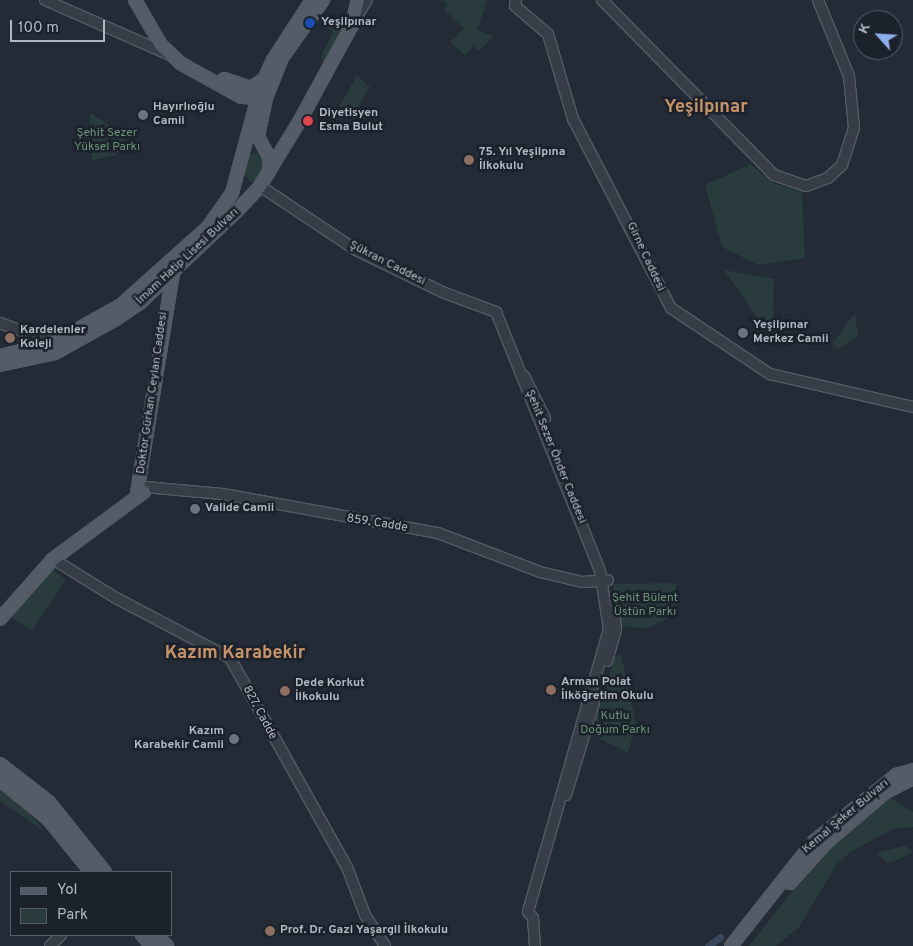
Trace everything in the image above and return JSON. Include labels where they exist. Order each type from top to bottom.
[{"type":"main road","points":[[135,0],[170,55],[243,87],[264,79]]},
{"type":"main road","points":[[144,0],[170,44],[191,65],[241,98],[252,110],[253,121]]},
{"type":"main road","points":[[269,172],[267,153],[258,136],[264,79],[312,0]]},
{"type":"main road","points":[[323,0],[282,58],[262,98],[253,121],[238,174],[244,185],[260,186],[269,172],[352,24],[358,0]]},
{"type":"main road","points":[[241,98],[262,98]]},
{"type":"main road","points":[[244,155],[256,148],[267,153]]},
{"type":"main road","name":"İmam Hatip Lisesi Bulvarı","points":[[0,356],[53,343],[128,299],[208,227],[230,198],[238,174]]},
{"type":"main road","name":"İmam Hatip Lisesi Bulvarı","points":[[0,365],[64,349],[116,319],[156,288],[237,211],[260,186]]},
{"type":"main road","points":[[230,198],[237,202],[237,211]]},
{"type":"main road","name":"Doktor Gürkan Ceylan Caddesi","points":[[141,488],[167,302],[173,272]]},
{"type":"main road","points":[[156,288],[167,302]]},
{"type":"main road","points":[[0,619],[53,559],[116,514],[141,488]]},
{"type":"main road","points":[[0,764],[49,802],[104,871]]},
{"type":"main road","name":"Kemal Şeker Bulvarı","points":[[731,946],[810,846],[888,781],[913,770]]},
{"type":"main road","name":"Kemal Şeker Bulvarı","points":[[741,946],[817,851],[886,792],[913,778]]},
{"type":"main road","points":[[0,780],[48,819],[90,871]]},
{"type":"main road","points":[[143,936],[152,946]]},
{"type":"main road","points":[[157,936],[167,946]]},
{"type":"street","points":[[45,0],[170,55]]},
{"type":"street","points":[[352,24],[367,0]]},
{"type":"street","name":"Girne Caddesi","points":[[516,0],[515,6],[548,34],[573,119],[671,308],[770,374],[913,407]]},
{"type":"street","points":[[602,0],[774,175],[806,186],[828,178],[842,165],[854,128],[849,76],[818,0]]},
{"type":"street","name":"Şükran Caddesi","points":[[260,186],[356,250],[442,292],[496,312]]},
{"type":"street","name":"Şehit Sezer Önder Caddesi","points":[[496,312],[587,528],[606,581],[610,620],[610,640],[574,760],[543,850],[528,912],[533,918],[535,946]]},
{"type":"street","points":[[0,323],[53,343]]},
{"type":"street","name":"859. Cadde","points":[[141,488],[223,494],[438,533],[540,572],[582,582],[606,581]]},
{"type":"street","name":"827. Cadde","points":[[53,559],[116,598],[230,658],[346,867],[365,915],[385,946]]},
{"type":"street","points":[[50,946],[60,936]]},
{"type":"green space","points":[[443,0],[487,0],[477,30],[494,36],[479,51],[474,46],[465,55],[450,42],[464,29],[444,9],[447,5]]},
{"type":"green space","points":[[335,17],[344,31],[324,66],[321,57],[333,32],[322,23]]},
{"type":"green space","points":[[357,75],[370,87],[353,115],[339,107]]},
{"type":"green space","name":"Şehit Sezer Yüksel Parkı","points":[[90,113],[126,135],[116,155],[92,160]]},
{"type":"green space","points":[[256,152],[265,163],[257,180],[250,182],[243,172],[249,156]]},
{"type":"green space","points":[[751,164],[773,183],[802,191],[805,258],[758,265],[722,247],[705,185]]},
{"type":"green space","points":[[724,270],[774,279],[773,323],[764,327]]},
{"type":"green space","points":[[855,313],[858,336],[838,349],[832,344]]},
{"type":"green space","points":[[51,568],[66,580],[32,630],[10,617]]},
{"type":"green space","name":"Şehit Bülent Üstün Parkı","points":[[676,583],[677,605],[667,619],[645,629],[620,625],[613,584]]},
{"type":"green space","name":"Kutlu Doğum Parkı","points":[[621,655],[636,723],[628,753],[591,734],[615,656]]},
{"type":"green space","points":[[0,789],[35,819],[45,832],[0,801]]},
{"type":"green space","points":[[890,798],[913,812],[913,827],[893,829],[850,852],[837,864],[799,927],[776,946],[749,946],[820,856]]},
{"type":"green space","points":[[905,846],[913,852],[887,863],[876,853]]},
{"type":"waterway","points":[[708,946],[720,937]]},
{"type":"place","name":"Yeşilpınar","points":[[310,23]]},
{"type":"place","name":"Hayırlıoğlu Camii","points":[[143,115]]},
{"type":"place","name":"Diyetisyen Esma Bulut","points":[[308,121]]},
{"type":"place","name":"75. Yıl Yeşilpına İlkokulu","points":[[469,160]]},
{"type":"place","name":"Yeşilpınar Merkez Camii","points":[[743,333]]},
{"type":"place","name":"Kardelenler Koleji","points":[[10,338]]},
{"type":"place","name":"Valide Camii","points":[[195,509]]},
{"type":"place","name":"Arman Polat İlköğretim Okulu","points":[[551,690]]},
{"type":"place","name":"Dede Korkut İlkokulu","points":[[285,691]]},
{"type":"place","name":"Kazım Karabekir Camii","points":[[234,739]]},
{"type":"place","name":"Prof. Dr. Gazi Yaşargil İlkokulu","points":[[270,931]]},
{"type":"district","name":"Yeşilpınar","points":[[706,108]]},
{"type":"district","name":"Kazım Karabekir","points":[[235,654]]}]
